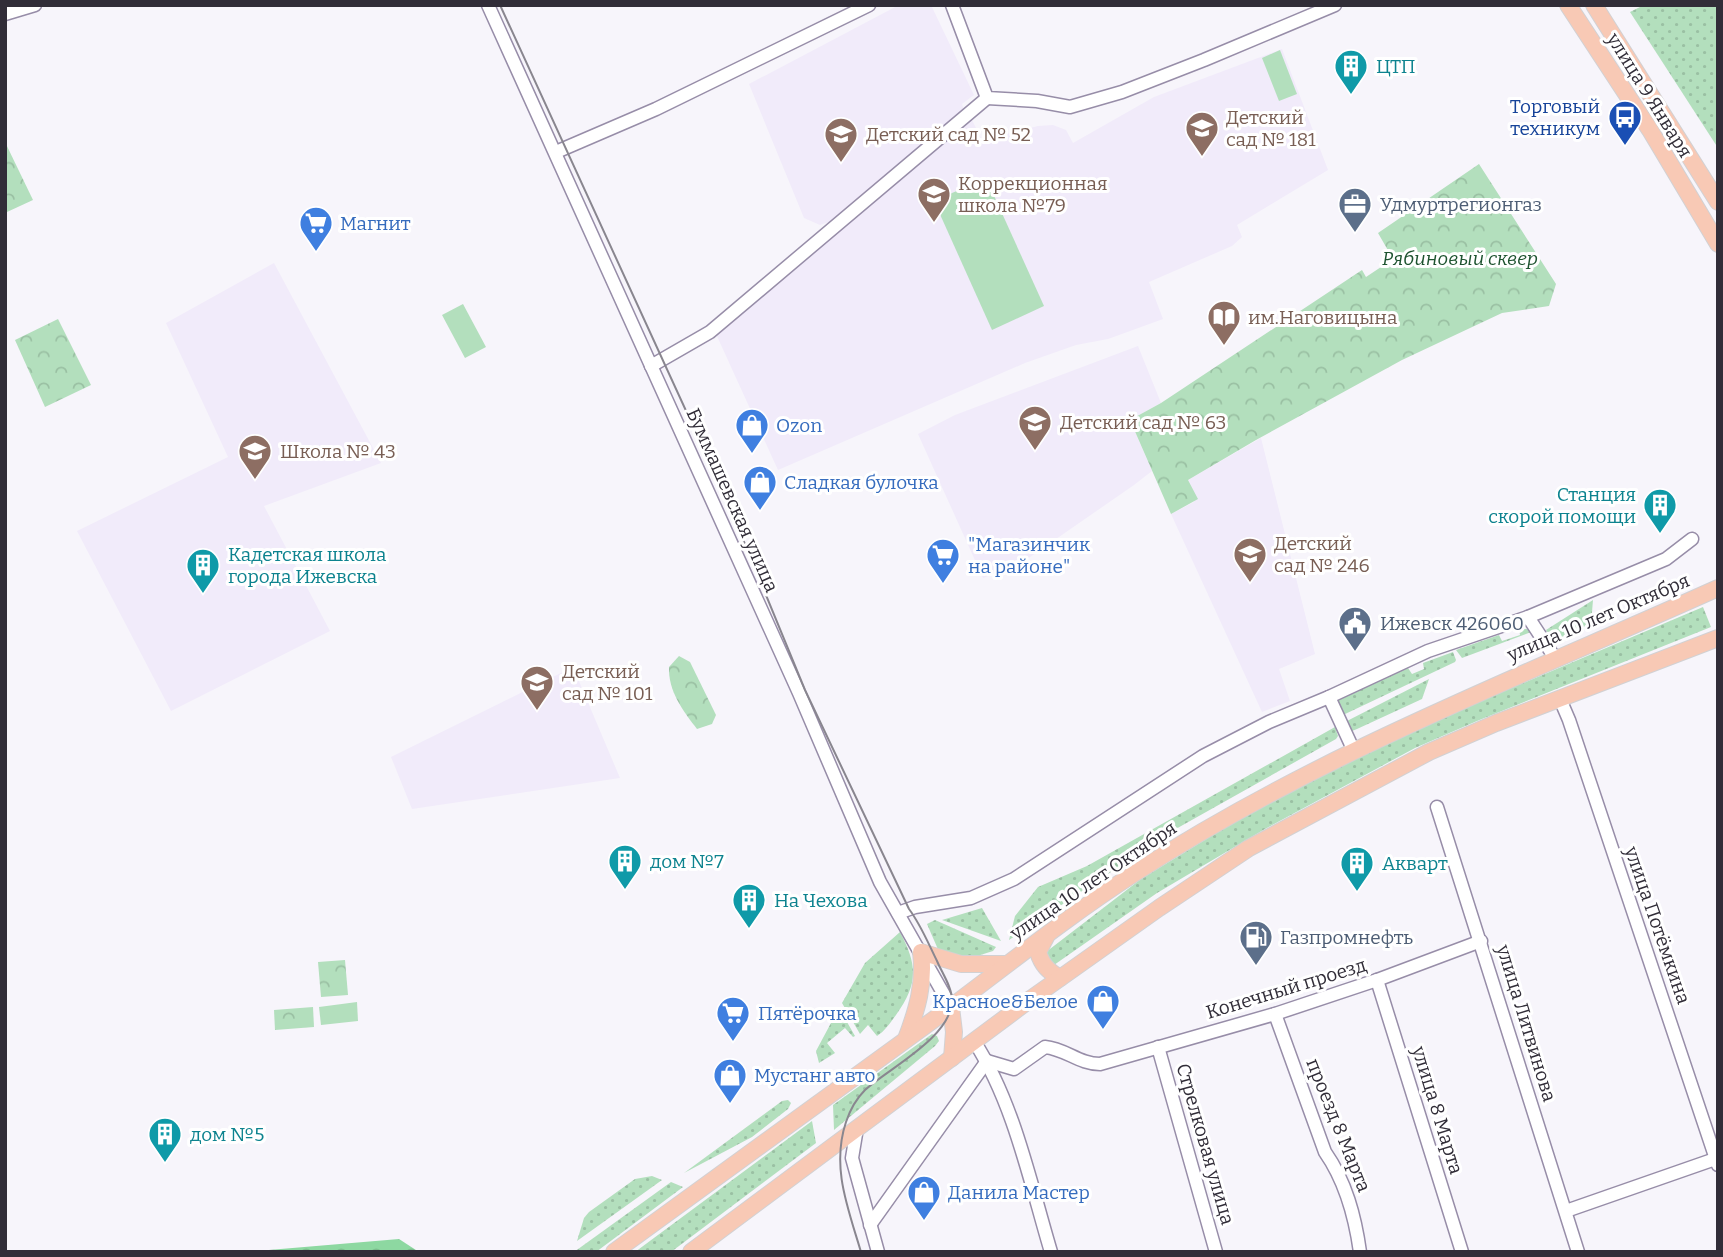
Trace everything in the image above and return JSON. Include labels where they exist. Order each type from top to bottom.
[{"type":"main road","name":"улица 9 Января","points":[[1568,5],[1580,13],[1718,244]]},
{"type":"main road","name":"улица 9 Января","points":[[1600,9],[1718,202]]},
{"type":"main road","name":"улица 10 лет Октября","points":[[614,1252],[1134,873],[1237,812],[1353,750],[1555,658],[1718,588]]},
{"type":"main road","points":[[691,1252],[1060,978],[1249,848],[1429,752],[1496,723],[1718,638]]},
{"type":"main road","points":[[1046,937],[1038,952],[1041,963],[1060,978]]},
{"type":"main road","points":[[906,1039],[922,988],[921,952],[961,964],[1007,964]]},
{"type":"main road","points":[[951,1007],[954,1032],[952,1058]]},
{"type":"street","points":[[5,14],[34,5]]},
{"type":"street","name":"Буммашевская улица","points":[[488,5],[880,881],[951,1007]]},
{"type":"street","points":[[556,152],[652,111],[869,5]]},
{"type":"street","points":[[952,5],[987,97]]},
{"type":"street","points":[[651,366],[710,332],[987,97],[1070,107],[1122,92],[1335,5]]},
{"type":"street","points":[[898,912],[915,906],[971,898],[1013,879],[1203,755],[1269,722],[1428,651],[1528,617],[1666,559],[1692,539]]},
{"type":"street","points":[[1528,617],[1555,658]]},
{"type":"street","points":[[1329,697],[1353,750]]},
{"type":"street","name":"улица Потёмкина","points":[[1560,699],[1717,1160]]},
{"type":"street","name":"улица Литвинова","points":[[1437,807],[1566,1211],[1575,1251]]},
{"type":"street","name":"Конечный проезд","points":[[987,1061],[1014,1069],[1045,1047],[1065,1051],[1085,1064],[1100,1064],[1275,1014],[1481,941]]},
{"type":"street","name":"улица 8 Марта","points":[[1377,980],[1462,1252]]},
{"type":"street","name":"проезд 8 Марта","points":[[1275,1014],[1325,1152],[1337,1170],[1356,1218],[1360,1252]]},
{"type":"street","points":[[974,1041],[987,1061],[1016,1135],[1051,1252]]},
{"type":"street","name":"Стрелковая улица","points":[[1158,1047],[1216,1252]]},
{"type":"street","points":[[870,1225],[987,1061]]},
{"type":"street","points":[[857,1128],[852,1158],[878,1252]]},
{"type":"street","points":[[1566,1211],[1717,1160]]},
{"type":"shaded area","name":"Детский сад № 52","points":[[899,5],[931,5],[974,95],[962,104],[964,110],[834,220],[820,225],[804,218],[749,84]]},
{"type":"shaded area","points":[[1282,49],[1328,170],[1237,225],[1242,237],[1232,246],[1149,282],[1163,319],[1108,339],[1076,345],[1025,363],[778,470],[716,334],[972,120],[982,140],[1038,126],[1053,125],[1066,130],[1073,143],[1154,97]]},
{"type":"shaded area","name":"Школа № 43","points":[[274,263],[381,463],[264,506],[330,631],[171,711],[77,531],[228,457],[166,323]]},
{"type":"shaded area","name":"Детский сад № 63","points":[[1138,346],[1161,403],[1130,420],[1152,471],[1020,564],[983,578],[918,434],[955,415]]},
{"type":"shaded area","name":"Детский сад № 246","points":[[1261,438],[1315,654],[1279,669],[1290,701],[1262,712],[1171,514],[1194,502],[1188,480]]},
{"type":"shaded area","name":"Детский сад № 101","points":[[573,667],[620,778],[412,809],[391,757]]},
{"type":"green space","points":[[1644,5],[1718,5],[1718,148],[1630,12]]},
{"type":"green space","points":[[1280,50],[1297,94],[1279,101],[1262,58]]},
{"type":"green space","points":[[5,142],[33,200],[7,212],[5,208]]},
{"type":"green space","name":"Рябиновый сквер","points":[[1479,164],[1556,284],[1549,306],[1502,313],[1402,360],[1256,440],[1188,480],[1198,499],[1171,514],[1130,420],[1161,403],[1362,270],[1366,277],[1393,259],[1378,233]]},
{"type":"green space","points":[[986,178],[1044,306],[992,330],[934,201]]},
{"type":"green space","points":[[463,304],[486,347],[465,358],[442,315]]},
{"type":"green space","points":[[58,319],[91,385],[45,407],[15,340]]},
{"type":"green space","points":[[1593,600],[1591,624],[1556,640],[1549,636],[1546,630]]},
{"type":"green space","points":[[1703,607],[1711,627],[1415,748],[1265,829],[1157,893],[1054,965],[1047,960],[1046,952],[1141,879],[1262,805],[1412,730]]},
{"type":"green space","points":[[1519,629],[1531,632],[1462,658],[1456,650],[1499,635],[1502,641],[1520,635]]},
{"type":"green space","points":[[1453,652],[1455,662],[1343,715],[1336,699],[1408,668],[1412,674],[1424,669],[1423,663]]},
{"type":"green space","points":[[679,656],[690,662],[716,715],[712,724],[697,729],[677,700],[669,676],[669,667]]},
{"type":"green space","points":[[1429,679],[1422,699],[1352,731],[1345,722]]},
{"type":"green space","points":[[1335,727],[1338,736],[1336,739],[1174,830],[1009,940],[1015,916],[1038,887],[1087,866]]},
{"type":"green space","points":[[982,908],[1001,941],[942,920]]},
{"type":"green space","points":[[935,920],[996,947],[993,951],[971,958],[940,954],[927,924]]},
{"type":"green space","points":[[900,932],[910,955],[912,984],[896,1015],[880,1034],[877,1036],[868,1025],[860,1034],[842,1003],[865,963]]},
{"type":"green space","points":[[345,960],[348,995],[321,997],[318,962]]},
{"type":"green space","points":[[357,1002],[358,1021],[321,1025],[319,1007]]},
{"type":"green space","points":[[313,1007],[314,1027],[275,1030],[274,1010]]},
{"type":"green space","points":[[839,1008],[855,1036],[845,1028],[827,1043],[835,1053],[819,1063],[816,1051]]},
{"type":"green space","points":[[932,1034],[937,1036],[939,1041],[935,1046],[834,1130],[833,1105]]},
{"type":"green space","points":[[788,1100],[791,1103],[788,1109],[752,1137],[684,1173],[782,1101]]},
{"type":"green space","points":[[812,1121],[816,1143],[671,1252],[635,1252]]},
{"type":"green space","points":[[652,1176],[662,1180],[577,1241],[584,1218],[589,1212],[635,1179]]},
{"type":"green space","points":[[671,1182],[683,1187],[596,1252],[574,1252]]},
{"type":"green space","points":[[399,1239],[419,1252],[244,1252]]},
{"type":"tram line","points":[[500,5],[726,498],[805,690],[950,990],[952,1000],[949,1014],[942,1027],[918,1051],[865,1090],[846,1122],[840,1155],[841,1171],[861,1252]]},
{"type":"place","name":"ЦТП","points":[[1351,96]]},
{"type":"place","name":"Торговый техникум","points":[[1625,147]]},
{"type":"place","name":"Детский сад № 181","points":[[1202,158]]},
{"type":"place","name":"Детский сад № 52","points":[[841,164]]},
{"type":"place","name":"Коррекционная школа №79","points":[[934,224]]},
{"type":"place","name":"Удмуртрегионгаз","points":[[1355,234]]},
{"type":"place","name":"Магнит","points":[[316,253]]},
{"type":"place","name":"им.Наговицына","points":[[1224,347]]},
{"type":"place","name":"Детский сад № 63","points":[[1035,452]]},
{"type":"place","name":"Ozon","points":[[752,455]]},
{"type":"place","name":"Школа № 43","points":[[255,481]]},
{"type":"place","name":"Сладкая булочка","points":[[760,512]]},
{"type":"place","name":"Станция скорой помощи","points":[[1660,535]]},
{"type":"place","name":"Детский сад № 246","points":[[1250,584]]},
{"type":"place","name":"\"Магазинчик на районе\"","points":[[943,585]]},
{"type":"place","name":"Кадетская школа города Ижевска","points":[[203,595]]},
{"type":"place","name":"Ижевск 426060","points":[[1355,653]]},
{"type":"place","name":"Детский сад № 101","points":[[537,712]]},
{"type":"place","name":"дом №7","points":[[625,891]]},
{"type":"place","name":"Акварт","points":[[1357,893]]},
{"type":"place","name":"На Чехова","points":[[749,930]]},
{"type":"place","name":"Газпромнефть","points":[[1256,967]]},
{"type":"place","name":"Красное&Белое","points":[[1103,1031]]},
{"type":"place","name":"Пятёрочка","points":[[733,1043]]},
{"type":"place","name":"Мустанг авто","points":[[730,1105]]},
{"type":"place","name":"дом №5","points":[[165,1164]]},
{"type":"place","name":"Данила Мастер","points":[[924,1222]]}]
